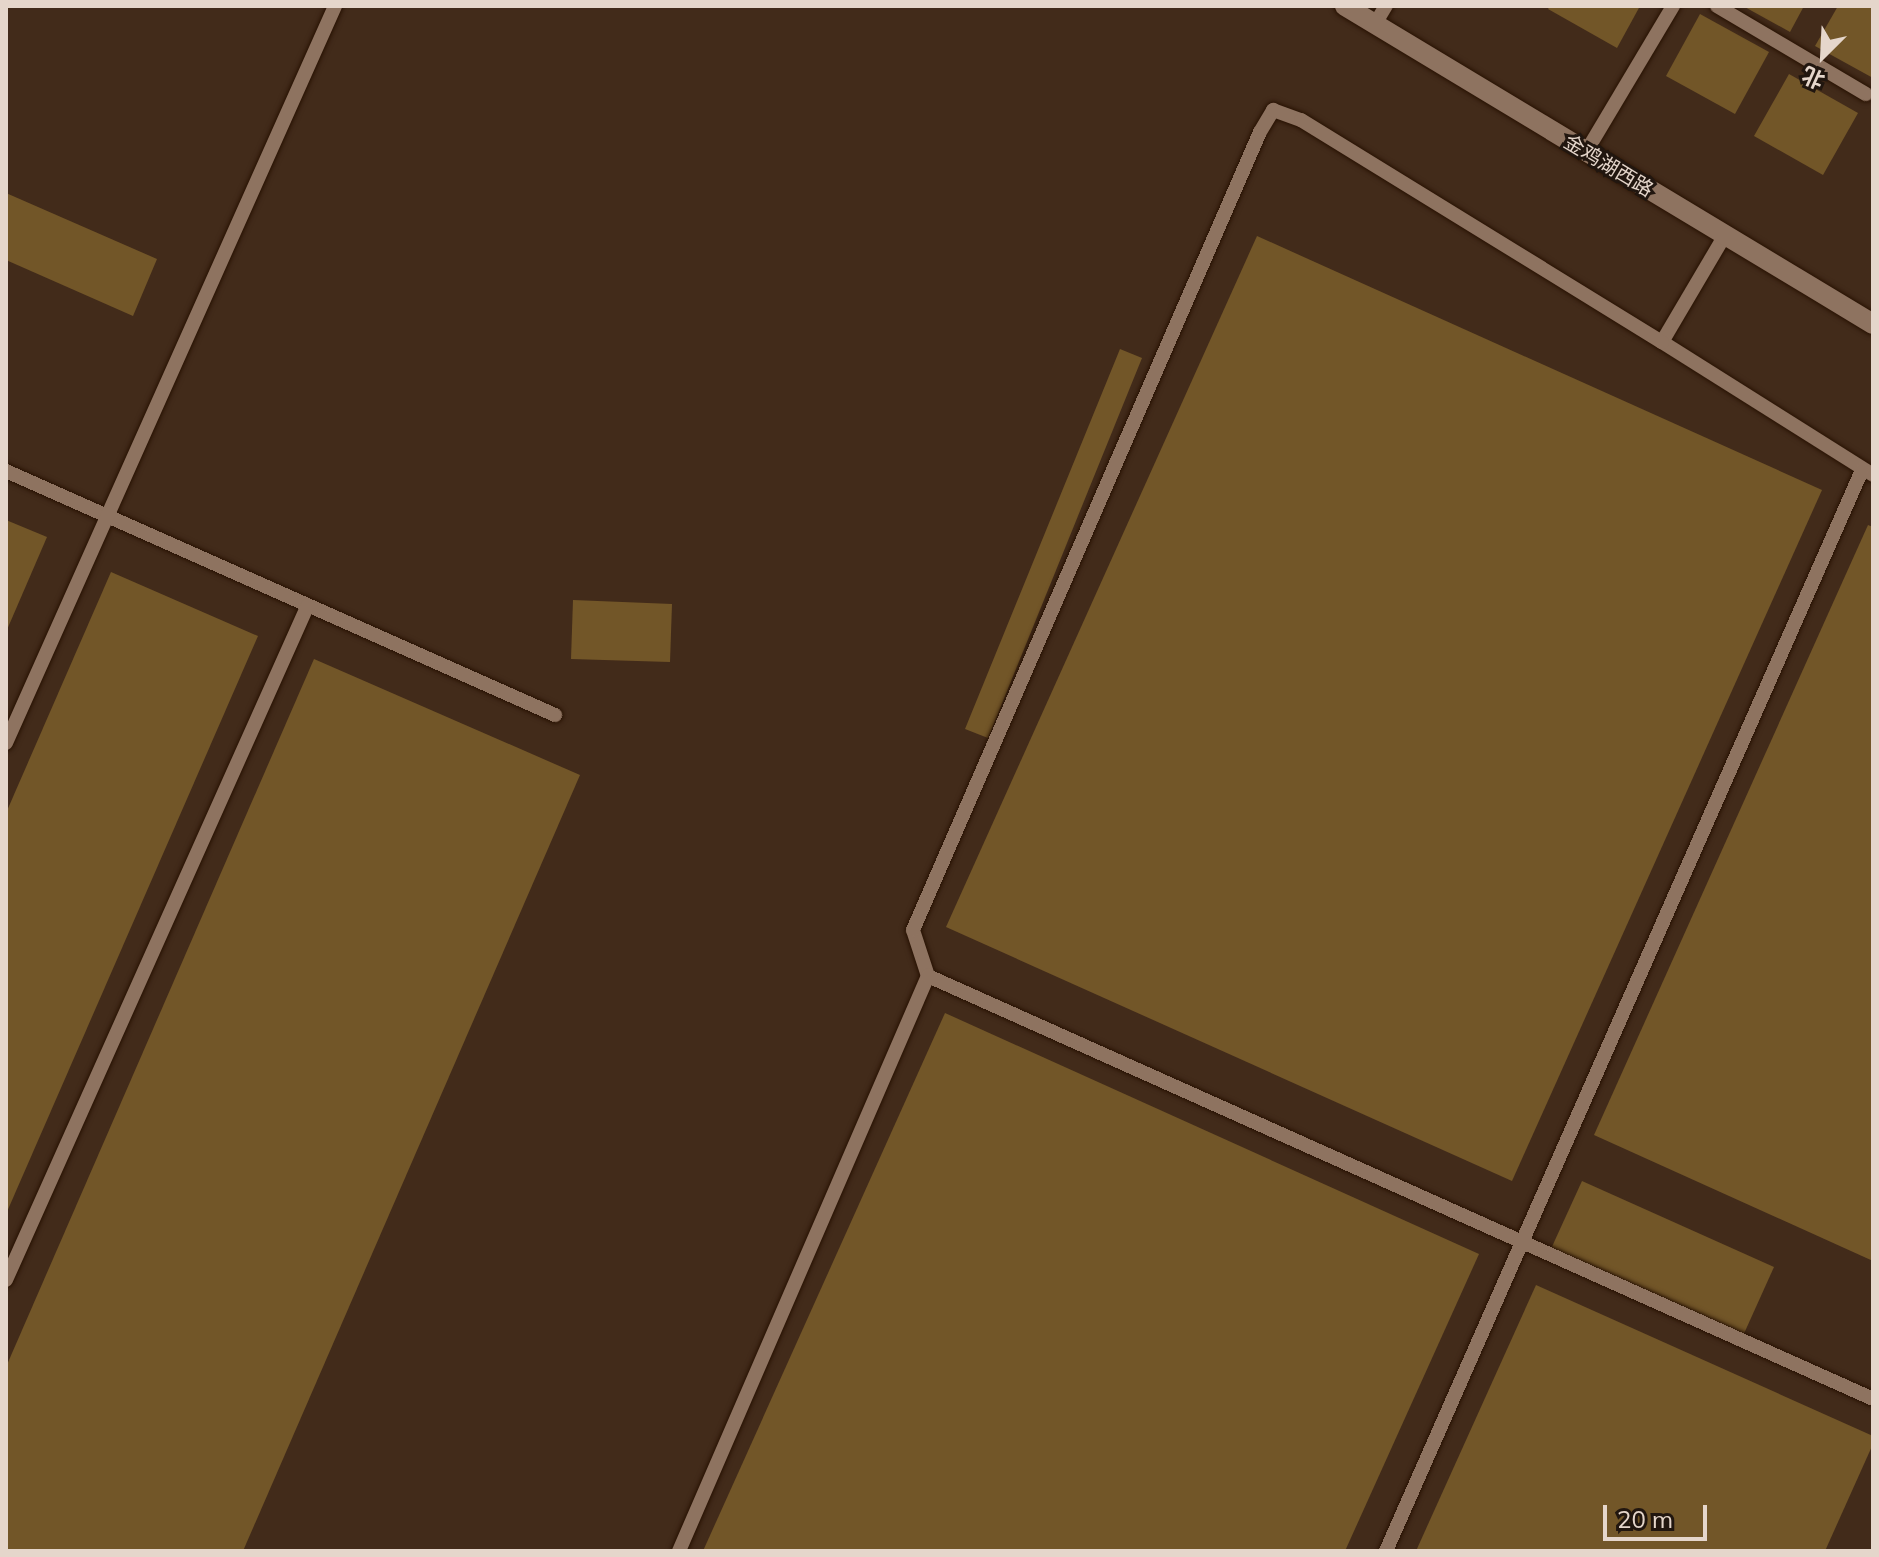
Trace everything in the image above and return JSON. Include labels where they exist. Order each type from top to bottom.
[{"type":"street","name":"金鸡湖西路","points":[[1345,6],[1873,324]]},
{"type":"lane","points":[[6,743],[335,6]]},
{"type":"lane","points":[[1375,24],[1386,6]]},
{"type":"lane","points":[[1586,152],[1673,6]]},
{"type":"lane","points":[[1717,6],[1866,94]]},
{"type":"lane","points":[[679,1551],[928,976],[913,930],[1260,132],[1273,110],[1301,120],[1868,472],[1386,1551]]},
{"type":"lane","points":[[1662,342],[1725,235]]},
{"type":"lane","points":[[6,471],[555,715]]},
{"type":"lane","points":[[6,1280],[308,605]]},
{"type":"lane","points":[[928,976],[1873,1399]]},
{"type":"building","points":[[1550,6],[1640,6],[1617,48],[1548,9]]},
{"type":"building","points":[[1743,6],[1804,6],[1790,32]]},
{"type":"building","points":[[1838,6],[1873,6],[1873,78],[1815,46]]},
{"type":"building","points":[[1700,14],[1769,52],[1735,114],[1666,76]]},
{"type":"building","points":[[1789,74],[1858,113],[1823,175],[1754,136]]},
{"type":"building","points":[[6,193],[157,259],[133,316],[6,260]]},
{"type":"building","points":[[1257,236],[1822,490],[1512,1181],[946,927]]},
{"type":"building","points":[[1120,349],[1142,358],[988,738],[965,729]]},
{"type":"building","points":[[6,520],[47,537],[6,632]]},
{"type":"building","points":[[1868,525],[1873,527],[1873,1261],[1594,1135]]},
{"type":"building","points":[[111,572],[258,636],[6,1214],[6,813]]},
{"type":"building","points":[[573,600],[672,604],[670,662],[571,659]]},
{"type":"building","points":[[314,659],[580,775],[243,1551],[6,1551],[6,1367]]},
{"type":"building","points":[[945,1013],[1479,1254],[1345,1551],[703,1551]]},
{"type":"building","points":[[1582,1181],[1774,1267],[1742,1338],[1550,1251]]},
{"type":"building","points":[[1536,1285],[1873,1436],[1873,1444],[1825,1551],[1416,1551]]}]
